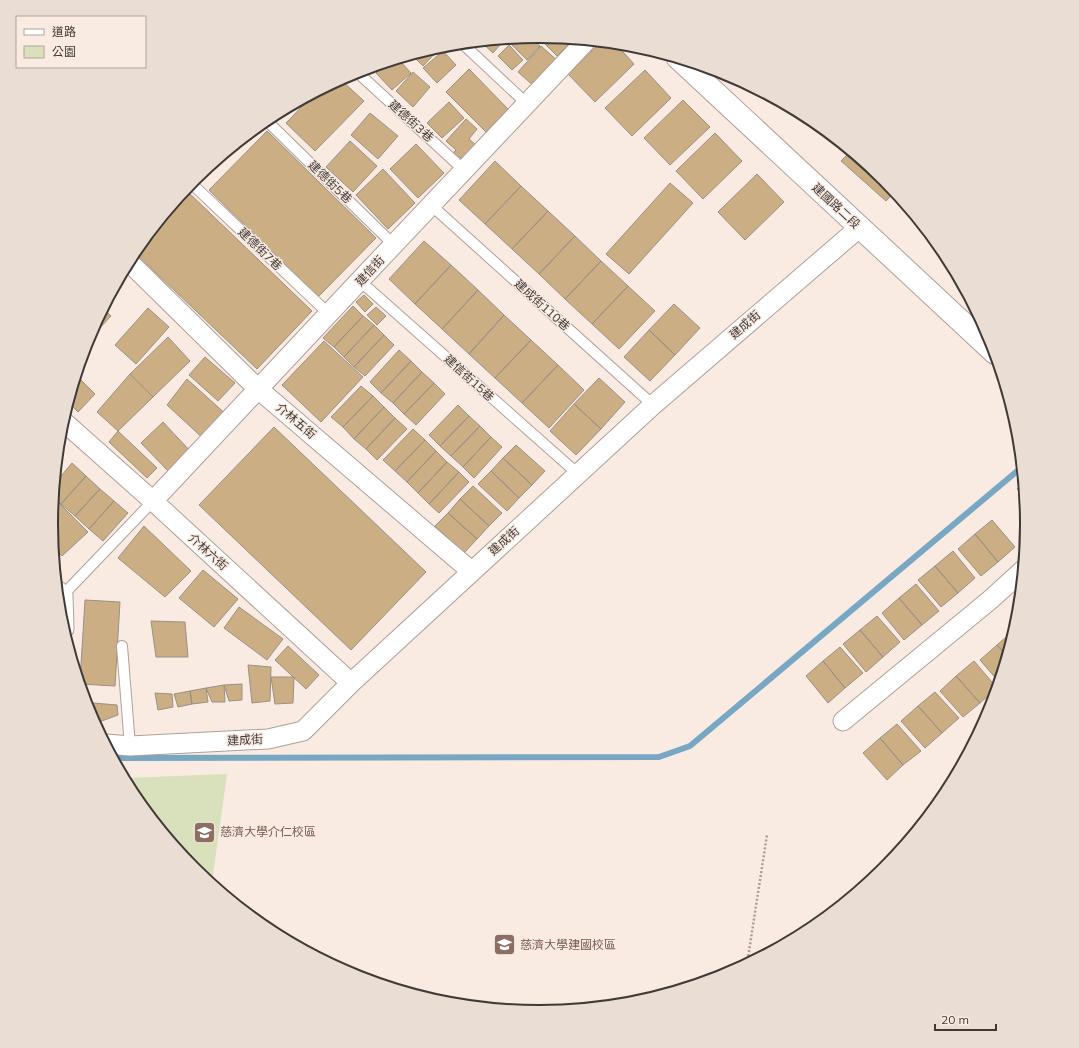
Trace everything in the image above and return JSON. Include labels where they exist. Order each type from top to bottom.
[{"type":"street","name":"建信街","points":[[152,501],[582,45]]},
{"type":"street","name":"建國路二段","points":[[688,67],[986,344]]},
{"type":"street","name":"建成街","points":[[112,745],[130,746],[268,739],[303,732],[351,683],[653,405],[860,227]]},
{"type":"street","name":"介林五街","points":[[134,267],[257,388],[471,571]]},
{"type":"street","name":"介林六街","points":[[69,426],[351,683]]},
{"type":"street","points":[[843,721],[990,600],[1017,575]]},
{"type":"lane","points":[[468,48],[526,104]]},
{"type":"lane","name":"建德街3巷","points":[[363,77],[464,170]]},
{"type":"lane","name":"建德街5巷","points":[[271,125],[394,244]]},
{"type":"lane","name":"建德街7巷","points":[[196,188],[329,314]]},
{"type":"lane","name":"建成街110巷","points":[[431,206],[653,405]]},
{"type":"lane","name":"建信街15巷","points":[[360,281],[578,474]]},
{"type":"lane","points":[[64,590],[152,501]]},
{"type":"lane","points":[[122,646],[130,746]]},
{"type":"path","points":[[748,957],[767,835]]},
{"type":"green space","points":[[227,774],[213,877],[178,841],[158,817],[132,778]]},
{"type":"building","points":[[536,43],[540,46],[527,60],[511,44]]},
{"type":"building","points":[[550,43],[569,44],[557,56],[547,46]]},
{"type":"building","points":[[500,45],[493,53],[486,46]]},
{"type":"building","points":[[509,45],[523,60],[512,70],[498,56]]},
{"type":"building","points":[[541,46],[559,62],[536,88],[518,72]]},
{"type":"building","points":[[596,46],[621,50],[634,64],[595,102],[568,74]]},
{"type":"building","points":[[444,52],[456,65],[437,83],[423,68],[440,53]]},
{"type":"building","points":[[434,55],[423,66],[416,59]]},
{"type":"building","points":[[402,63],[411,73],[392,90],[376,73]]},
{"type":"building","points":[[469,69],[508,109],[486,132],[446,92]]},
{"type":"building","points":[[645,70],[671,98],[632,136],[605,108]]},
{"type":"building","points":[[413,72],[430,87],[413,107],[396,91]]},
{"type":"building","points":[[346,84],[364,101],[315,151],[286,123],[304,105]]},
{"type":"building","points":[[683,100],[710,127],[670,165],[644,138]]},
{"type":"building","points":[[449,102],[464,118],[442,138],[427,123]]},
{"type":"building","points":[[370,113],[398,136],[378,159],[351,135]]},
{"type":"building","points":[[466,119],[477,129],[469,139],[477,146],[464,159],[461,157],[458,161],[452,154],[456,150],[446,141]]},
{"type":"building","points":[[267,131],[376,238],[318,297],[209,190]]},
{"type":"building","points":[[715,133],[742,161],[703,199],[676,171]]},
{"type":"building","points":[[350,141],[377,166],[353,192],[326,167]]},
{"type":"building","points":[[416,144],[444,173],[418,198],[390,169]]},
{"type":"building","points":[[848,154],[891,196],[886,201],[841,161]]},
{"type":"building","points":[[495,161],[521,186],[485,224],[459,200]]},
{"type":"building","points":[[383,169],[415,203],[388,229],[356,195]]},
{"type":"building","points":[[757,174],[784,202],[745,240],[718,212]]},
{"type":"building","points":[[670,183],[693,203],[629,274],[606,254]]},
{"type":"building","points":[[521,186],[548,211],[512,249],[485,224]]},
{"type":"building","points":[[190,194],[312,311],[257,369],[140,257],[158,231]]},
{"type":"building","points":[[548,211],[575,236],[539,274],[512,249]]},
{"type":"building","points":[[575,236],[601,261],[565,299],[539,274]]},
{"type":"building","points":[[424,241],[451,265],[415,304],[389,279]]},
{"type":"building","points":[[601,261],[628,286],[592,324],[565,299]]},
{"type":"building","points":[[451,265],[478,290],[442,329],[415,304]]},
{"type":"building","points":[[628,286],[655,311],[619,349],[592,324]]},
{"type":"building","points":[[478,290],[504,315],[469,354],[442,329]]},
{"type":"building","points":[[364,295],[373,304],[365,312],[356,302]]},
{"type":"building","points":[[674,304],[700,328],[675,355],[649,330]]},
{"type":"building","points":[[353,306],[363,316],[334,347],[323,338]]},
{"type":"building","points":[[376,307],[386,316],[377,325],[367,315]]},
{"type":"building","points":[[148,308],[169,327],[136,364],[115,345]]},
{"type":"building","points":[[107,312],[111,316],[101,327]]},
{"type":"building","points":[[504,315],[531,340],[495,378],[469,354]]},
{"type":"building","points":[[363,316],[374,325],[344,357],[334,347]]},
{"type":"building","points":[[374,325],[384,335],[354,367],[344,357]]},
{"type":"building","points":[[649,330],[675,355],[650,381],[624,357]]},
{"type":"building","points":[[384,335],[394,345],[365,376],[354,367]]},
{"type":"building","points":[[168,337],[190,361],[153,397],[130,374]]},
{"type":"building","points":[[531,340],[558,365],[522,403],[495,378]]},
{"type":"building","points":[[324,341],[363,377],[321,422],[282,385]]},
{"type":"building","points":[[399,350],[411,361],[381,393],[370,382]]},
{"type":"building","points":[[205,357],[235,383],[218,401],[189,375]]},
{"type":"building","points":[[411,361],[422,372],[393,403],[381,393]]},
{"type":"building","points":[[558,365],[584,390],[549,428],[522,403]]},
{"type":"building","points":[[422,372],[434,383],[404,414],[393,403]]},
{"type":"building","points":[[130,374],[153,397],[118,431],[97,412]]},
{"type":"building","points":[[599,378],[625,402],[601,429],[574,404]]},
{"type":"building","points":[[187,379],[229,417],[206,441],[167,405]]},
{"type":"building","points":[[81,380],[95,394],[78,412],[73,407]]},
{"type":"building","points":[[434,383],[445,394],[416,425],[404,414]]},
{"type":"building","points":[[361,386],[373,396],[343,427],[331,417]]},
{"type":"building","points":[[373,396],[384,407],[354,439],[343,427]]},
{"type":"building","points":[[574,404],[601,429],[576,455],[550,431]]},
{"type":"building","points":[[458,405],[469,416],[440,446],[429,435]]},
{"type":"building","points":[[384,407],[395,418],[366,449],[354,439]]},
{"type":"building","points":[[469,416],[480,426],[451,456],[440,446]]},
{"type":"building","points":[[395,418],[407,429],[377,460],[366,449]]},
{"type":"building","points":[[163,422],[192,453],[170,473],[141,443]]},
{"type":"building","points":[[480,426],[491,437],[463,467],[451,456]]},
{"type":"building","points":[[274,427],[426,572],[351,650],[199,505]]},
{"type":"building","points":[[413,429],[425,440],[395,471],[383,460]]},
{"type":"building","points":[[118,431],[157,468],[147,478],[109,442]]},
{"type":"building","points":[[491,437],[502,447],[474,478],[463,467]]},
{"type":"building","points":[[425,440],[436,451],[407,482],[395,471]]},
{"type":"building","points":[[516,445],[545,471],[532,485],[503,458]]},
{"type":"building","points":[[436,451],[447,462],[418,493],[407,482]]},
{"type":"building","points":[[503,458],[532,485],[519,498],[491,471]]},
{"type":"building","points":[[447,462],[459,472],[429,504],[418,493]]},
{"type":"building","points":[[72,463],[86,476],[61,504],[59,502],[62,475]]},
{"type":"building","points":[[491,471],[519,498],[507,511],[478,484]]},
{"type":"building","points":[[459,472],[469,482],[439,513],[429,504]]},
{"type":"building","points":[[86,476],[100,489],[75,516],[61,504]]},
{"type":"building","points":[[473,486],[502,513],[489,526],[460,499]]},
{"type":"building","points":[[100,489],[114,501],[89,529],[75,516]]},
{"type":"building","points":[[460,499],[489,526],[477,539],[448,513]]},
{"type":"building","points":[[114,501],[128,513],[103,541],[89,529]]},
{"type":"building","points":[[59,503],[88,532],[62,556],[60,554],[58,524]]},
{"type":"building","points":[[448,513],[477,539],[464,553],[435,526]]},
{"type":"building","points":[[992,520],[1015,547],[998,562],[975,534]]},
{"type":"building","points":[[144,526],[191,571],[165,597],[118,558]]},
{"type":"building","points":[[975,534],[998,562],[981,576],[958,549]]},
{"type":"building","points":[[953,551],[975,578],[958,593],[935,566]]},
{"type":"building","points":[[935,566],[958,593],[941,607],[918,580]]},
{"type":"building","points":[[203,570],[238,599],[214,627],[179,598]]},
{"type":"building","points":[[916,584],[939,611],[922,625],[899,598]]},
{"type":"building","points":[[899,598],[922,625],[904,640],[882,613]]},
{"type":"building","points":[[85,600],[120,602],[115,686],[86,684],[81,668]]},
{"type":"building","points":[[239,607],[283,639],[267,660],[224,628]]},
{"type":"building","points":[[877,616],[900,642],[883,657],[860,630]]},
{"type":"building","points":[[151,621],[185,622],[188,657],[156,657]]},
{"type":"building","points":[[860,630],[883,657],[866,672],[843,644]]},
{"type":"building","points":[[1007,636],[1003,652],[997,645]]},
{"type":"building","points":[[997,645],[1003,652],[995,678],[980,660]]},
{"type":"building","points":[[288,646],[319,675],[306,689],[275,660]]},
{"type":"building","points":[[840,647],[863,673],[845,688],[823,661]]},
{"type":"building","points":[[823,661],[845,688],[828,703],[806,676]]},
{"type":"building","points":[[974,661],[993,684],[989,695],[980,703],[956,676]]},
{"type":"building","points":[[248,665],[271,667],[270,701],[252,703]]},
{"type":"building","points":[[956,676],[980,703],[963,717],[940,691]]},
{"type":"building","points":[[271,677],[294,677],[293,703],[275,704]]},
{"type":"building","points":[[242,684],[242,700],[229,701],[224,685]]},
{"type":"building","points":[[224,685],[225,702],[212,702],[206,688]]},
{"type":"building","points":[[206,688],[208,702],[192,704],[190,691]]},
{"type":"building","points":[[190,691],[192,704],[178,707],[174,694]]},
{"type":"building","points":[[935,692],[959,718],[942,733],[918,706]]},
{"type":"building","points":[[155,693],[172,694],[173,707],[158,710]]},
{"type":"building","points":[[93,703],[117,705],[118,715],[101,721]]},
{"type":"building","points":[[918,706],[942,733],[925,748],[901,721]]},
{"type":"building","points":[[897,724],[921,751],[903,765],[880,738]]},
{"type":"building","points":[[880,738],[903,765],[887,780],[863,753]]},
{"type":"waterway","points":[[120,758],[659,757],[690,746],[1017,471]]},
{"type":"place","name":"慈濟大學介仁校區","points":[[205,832]]},
{"type":"place","name":"慈濟大學建國校區","points":[[504,945]]}]
